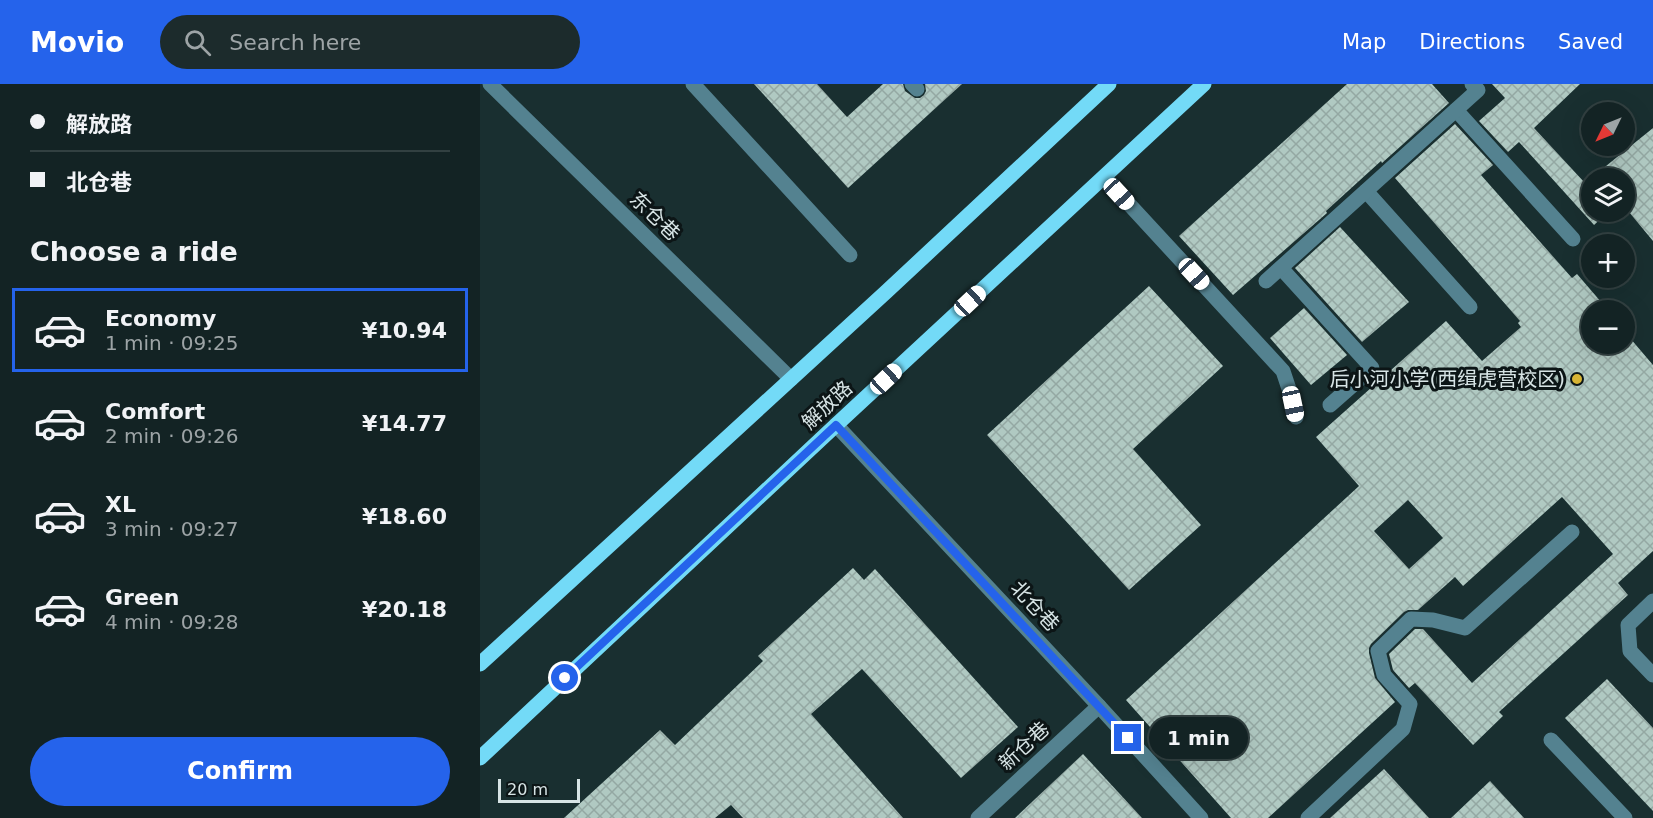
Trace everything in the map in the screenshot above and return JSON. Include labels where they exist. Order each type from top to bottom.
[{"type":"main road","points":[[480,664],[1109,84]]},
{"type":"main road","name":"解放路","points":[[480,758],[1204,84]]},
{"type":"street","name":"东仓巷","points":[[490,84],[791,379]]},
{"type":"street","points":[[693,84],[850,255]]},
{"type":"street","points":[[1266,281],[1478,90],[1472,84]]},
{"type":"street","points":[[1456,110],[1573,239]]},
{"type":"street","points":[[1104,177],[1283,371],[1296,417]]},
{"type":"street","points":[[1366,191],[1470,307]]},
{"type":"street","points":[[1281,268],[1372,368],[1330,405]]},
{"type":"street","name":"北仓巷","points":[[836,425],[1201,818]]},
{"type":"street","points":[[1308,818],[1403,729],[1410,704],[1384,675],[1378,651],[1411,619],[1433,620],[1465,628],[1572,532]]},
{"type":"street","points":[[1653,601],[1628,625],[1630,651],[1653,675]]},
{"type":"street","name":"新仓巷","points":[[978,818],[1099,706]]},
{"type":"street","points":[[1551,740],[1625,818]]},
{"type":"building","points":[[754,84],[817,84],[847,117],[883,84],[903,84],[905,91],[915,98],[920,98],[926,91],[925,84],[962,84],[848,188]]},
{"type":"building","points":[[1347,84],[1432,84],[1449,103],[1382,163],[1381,161],[1326,211],[1327,213],[1233,295],[1179,236]]},
{"type":"building","points":[[1492,84],[1580,84],[1534,128],[1581,179],[1581,211],[1519,142],[1508,152],[1479,121],[1505,98]]},
{"type":"building","points":[[1455,124],[1493,165],[1481,175],[1572,278],[1577,274],[1581,279],[1581,288],[1589,288],[1599,300],[1581,300],[1581,354],[1635,354],[1635,344],[1653,365],[1653,551],[1618,583],[1628,595],[1499,712],[1503,716],[1473,745],[1415,683],[1409,688],[1393,670],[1389,654],[1415,629],[1423,629],[1472,683],[1613,554],[1562,497],[1463,586],[1455,577],[1418,610],[1404,612],[1371,644],[1369,653],[1375,678],[1395,702],[1268,818],[1231,818],[1126,700],[1359,486],[1316,437],[1446,321],[1482,361],[1521,327],[1518,323],[1520,321],[1395,178]],"holes":[[[1408,500],[1443,538],[1409,569],[1374,531]]]},
{"type":"building","points":[[1653,128],[1653,241],[1635,219],[1635,168],[1604,168],[1618,156],[1635,156],[1635,143]]},
{"type":"building","points":[[1340,227],[1409,302],[1362,342],[1295,268]]},
{"type":"building","points":[[1149,286],[1223,366],[1133,449],[1201,525],[1129,590],[987,435]]},
{"type":"building","points":[[1304,308],[1347,355],[1311,385],[1270,338]]},
{"type":"building","points":[[853,568],[864,580],[875,569],[1018,727],[961,778],[862,669],[811,714],[903,818],[743,818],[731,805],[715,818],[564,818],[660,730],[675,745],[763,661],[758,656]]},
{"type":"building","points":[[1607,679],[1653,728],[1653,811],[1565,718]]},
{"type":"building","points":[[1083,754],[1142,818],[1015,818]]},
{"type":"building","points":[[1384,769],[1429,818],[1330,818]]},
{"type":"building","points":[[1490,781],[1524,818],[1451,818]]},
{"type":"place","name":"后小河小学(西缉虎营校区)","points":[[1577,379]]},
{"type":"route","points":[[565,678],[836,425],[1128,738]]}]
